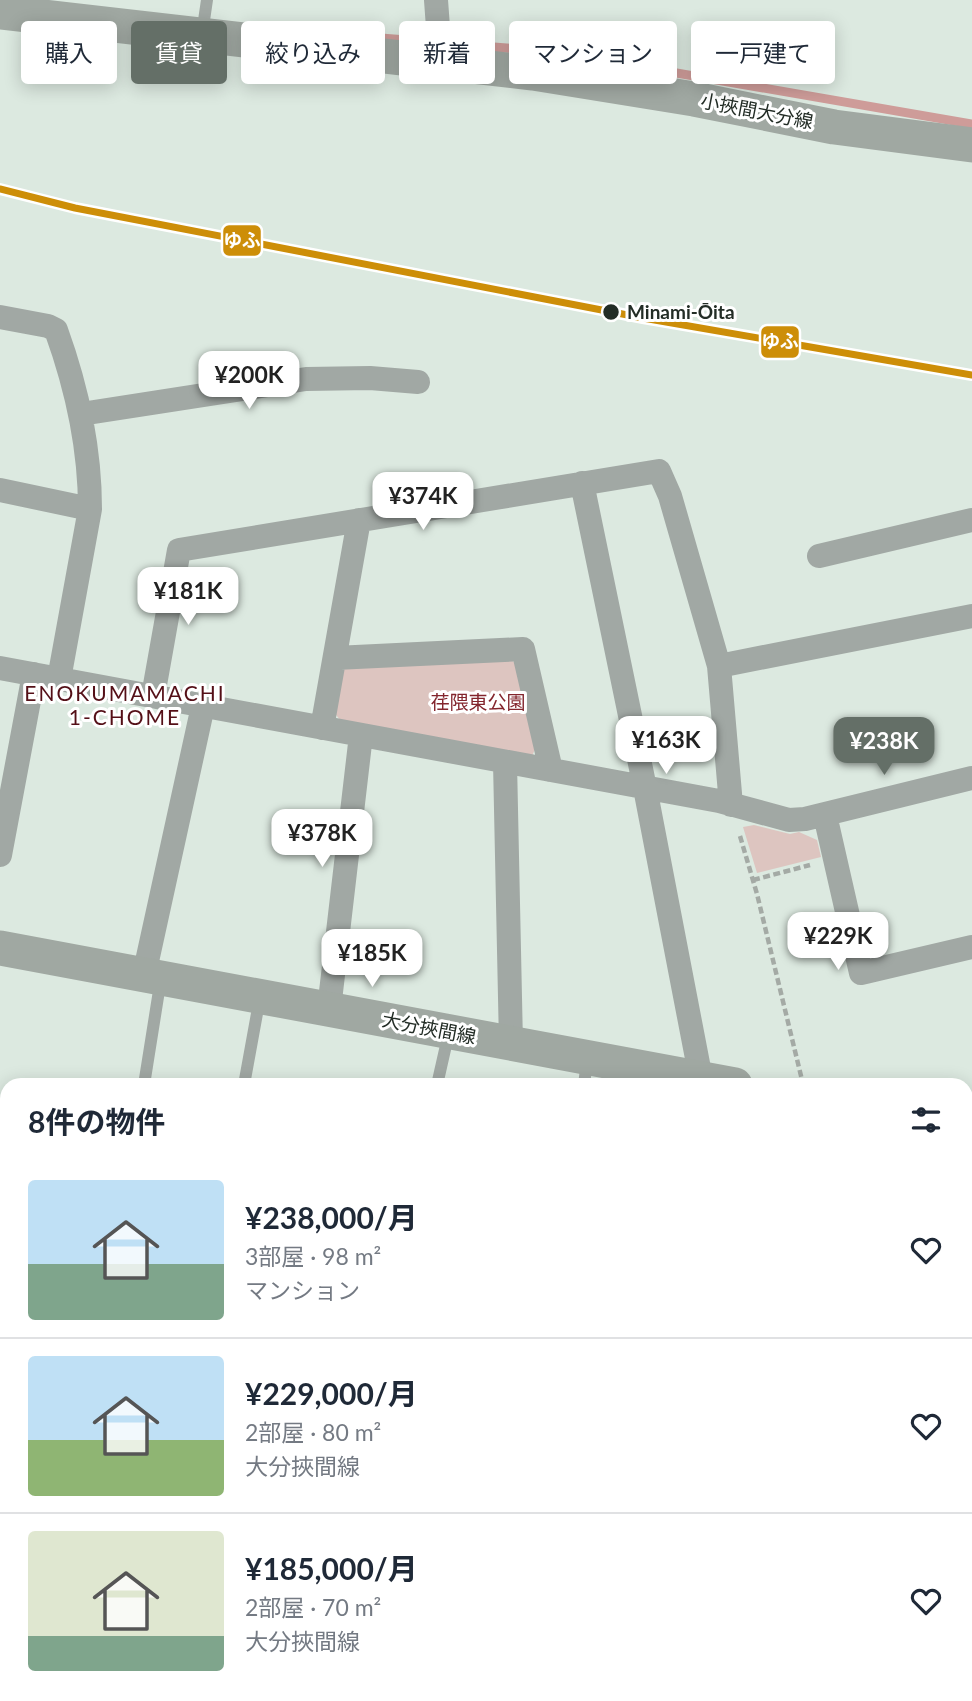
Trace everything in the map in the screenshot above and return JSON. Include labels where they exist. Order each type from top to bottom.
[{"type":"main road","name":"小挾間大分線","points":[[0,12],[131,26]]},
{"type":"main road","name":"小挾間大分線","points":[[227,37],[399,57]]},
{"type":"main road","name":"小挾間大分線","points":[[495,69],[624,87],[834,127],[972,145]]},
{"type":"main road","name":"大分挾間線","points":[[0,948],[511,1044],[586,1071],[687,1078]]},
{"type":"street","points":[[436,0],[438,21]]},
{"type":"street","points":[[0,317],[56,330],[71,371],[81,414],[90,486],[90,509],[59,679]]},
{"type":"street","points":[[81,414],[306,379],[370,378],[418,382]]},
{"type":"street","points":[[153,696],[179,550],[659,471],[670,496],[719,666],[731,805]]},
{"type":"street","points":[[582,483],[701,1078]]},
{"type":"street","points":[[0,490],[90,509]]},
{"type":"street","points":[[322,728],[359,520]]},
{"type":"street","points":[[819,556],[972,520]]},
{"type":"street","points":[[719,666],[972,616]]},
{"type":"street","points":[[334,658],[523,649],[551,770]]},
{"type":"street","points":[[0,668],[645,788],[789,820],[825,815],[972,778]]},
{"type":"street","points":[[0,855],[34,674]]},
{"type":"street","points":[[153,977],[203,706]]},
{"type":"street","points":[[329,1009],[361,735]]},
{"type":"street","points":[[505,762],[511,1044]]},
{"type":"street","points":[[825,815],[861,973],[972,947]]},
{"type":"lane","points":[[204,21],[207,0]]},
{"type":"lane","points":[[145,1078],[153,977]]},
{"type":"lane","points":[[245,1078],[260,997]]},
{"type":"lane","points":[[439,1078],[449,1032]]},
{"type":"path","points":[[731,805],[753,880],[802,1078]]},
{"type":"path","points":[[753,880],[835,858]]},
{"type":"green space","name":"荏隈東公園","points":[[506,656],[515,663],[536,747],[532,756],[340,720],[333,711],[341,671],[355,664]]},
{"type":"green space","points":[[754,825],[790,834],[799,832],[817,840],[821,857],[757,873],[743,827]]},
{"type":"waterway","points":[[385,38],[555,52],[972,124]]},
{"type":"transit line","name":"ゆふ","points":[[0,189],[75,208],[643,318],[972,375]]},
{"type":"place","name":"Minami-Ōita","points":[[611,312]]},
{"type":"district","name":"ENOKUMAMACHI 1-CHOME","points":[[125,706]]}]
